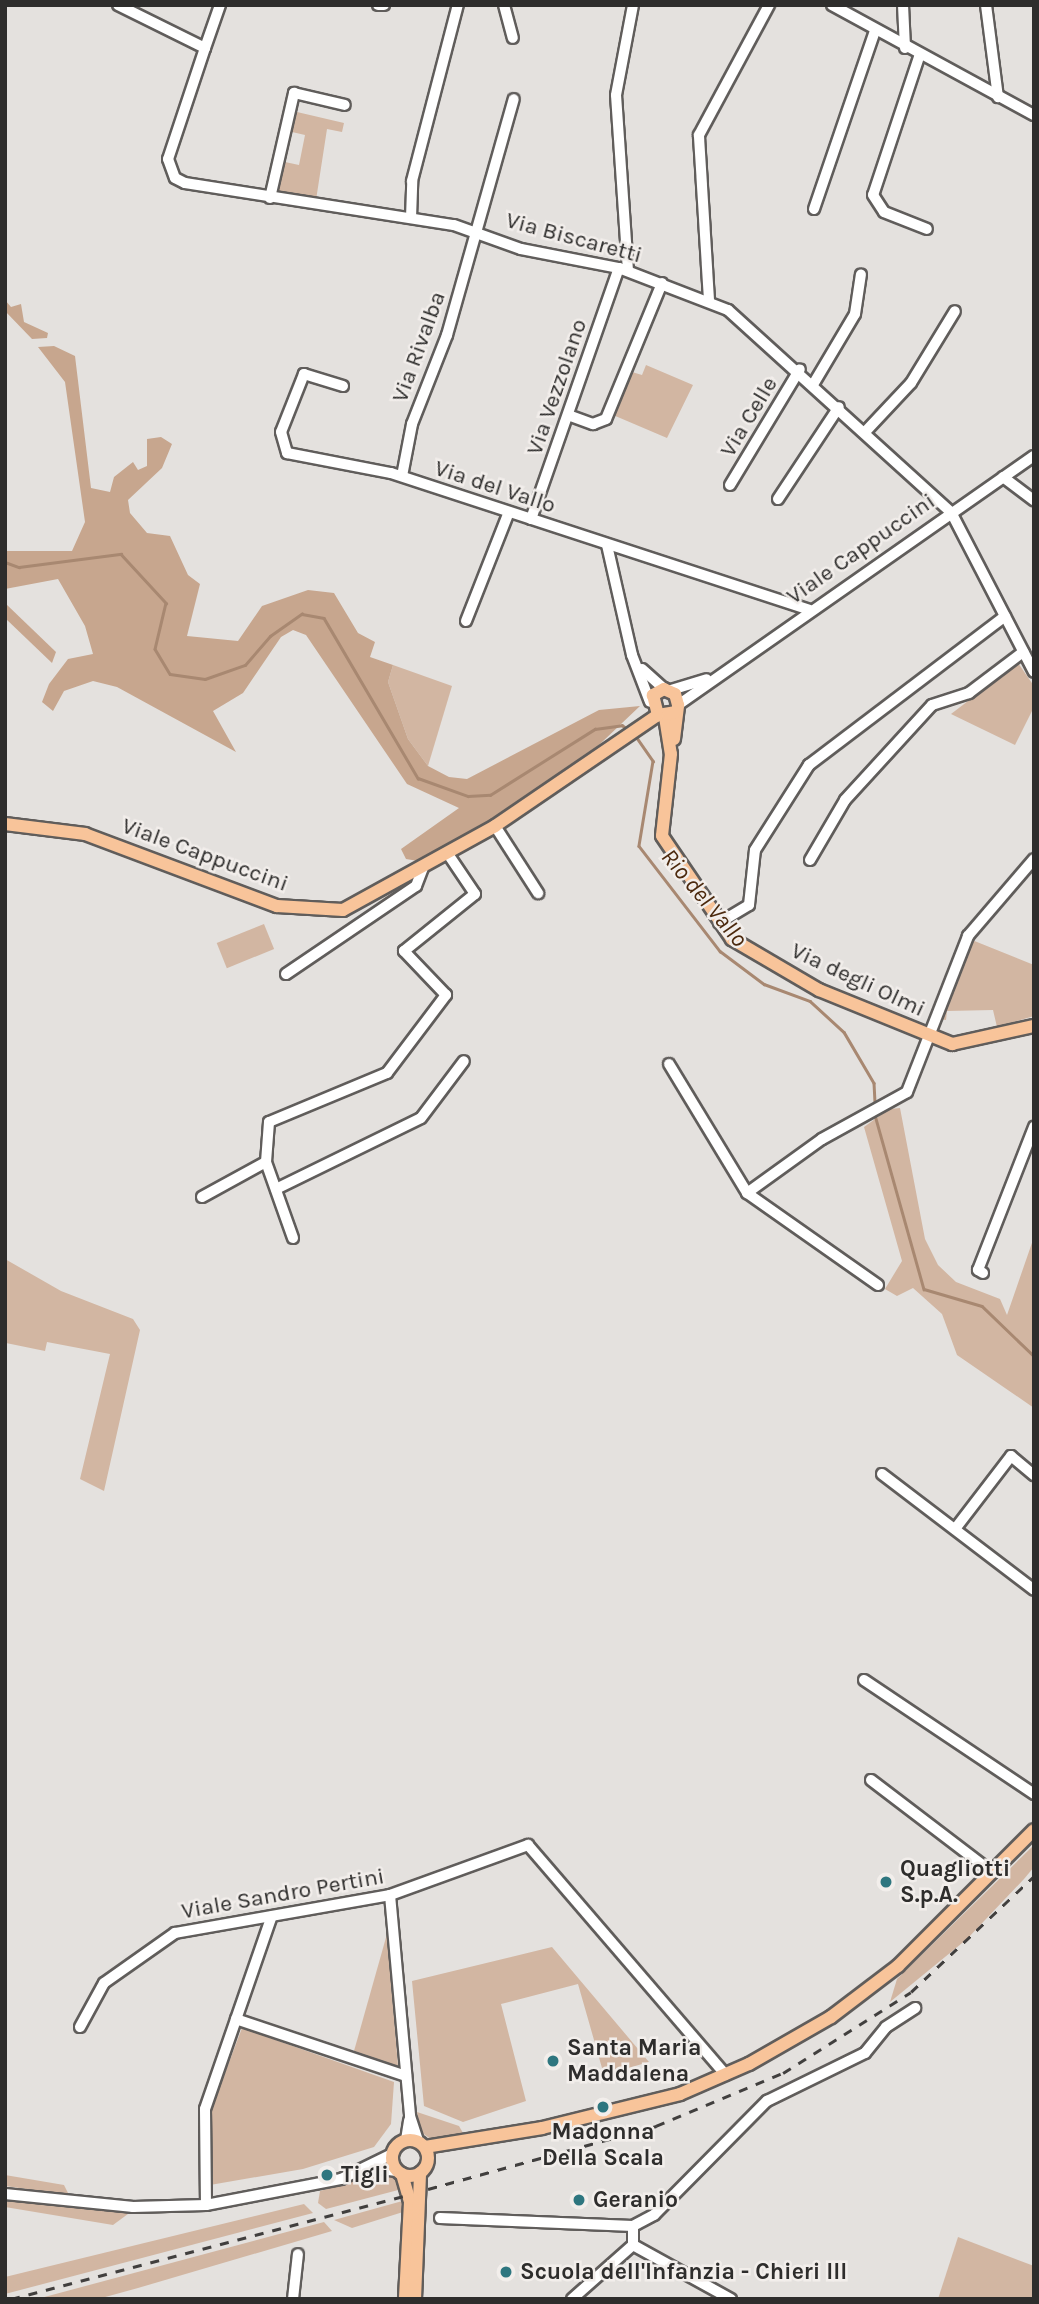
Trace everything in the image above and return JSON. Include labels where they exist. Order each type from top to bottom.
[{"type":"main road","name":"Via degli Olmi","points":[[668,690],[656,714],[670,754],[662,835],[732,939],[797,979],[928,1035],[964,1045],[1034,1026]]},
{"type":"main road","points":[[656,714],[668,690]]},
{"type":"main road","name":"Viale Cappuccini","points":[[5,824],[85,834],[204,881],[313,913],[370,900],[495,826],[656,714]]},
{"type":"main road","points":[[405,2299],[410,2202],[392,2154],[416,2143],[459,2142],[576,2120],[726,2075],[853,2001],[993,1873],[1034,1830]]},
{"type":"main road","points":[[415,2299],[420,2173],[428,2161],[459,2142]]},
{"type":"main road","points":[[416,2143],[428,2161]]},
{"type":"main road","points":[[400,2173],[420,2173]]},
{"type":"street","points":[[118,5],[139,10],[205,48],[220,5]]},
{"type":"street","points":[[378,5],[384,5]]},
{"type":"street","points":[[411,218],[412,181],[458,5]]},
{"type":"street","points":[[504,5],[513,38]]},
{"type":"street","points":[[624,270],[616,95],[633,5]]},
{"type":"street","points":[[709,300],[699,135],[769,5]]},
{"type":"street","points":[[832,5],[919,57],[1034,115]]},
{"type":"street","points":[[903,5],[905,48]]},
{"type":"street","points":[[986,5],[998,97]]},
{"type":"street","points":[[814,209],[875,30]]},
{"type":"street","name":"Via Biscaretti","points":[[205,48],[170,169],[185,183],[479,231],[521,248],[624,270],[709,300],[800,369],[951,512],[1034,672]]},
{"type":"street","points":[[919,57],[873,195],[884,212],[927,229]]},
{"type":"street","points":[[270,198],[294,93],[345,105]]},
{"type":"street","name":"Via Rivalba","points":[[402,476],[414,416],[479,231],[514,99]]},
{"type":"street","name":"Via Vezzolano","points":[[531,519],[624,270]]},
{"type":"street","points":[[814,383],[855,314],[861,274]]},
{"type":"street","points":[[568,415],[593,424],[606,419],[662,283]]},
{"type":"street","points":[[865,432],[911,383],[956,311]]},
{"type":"street","name":"Via Celle","points":[[730,485],[800,369]]},
{"type":"street","name":"Via del Vallo","points":[[344,386],[304,374],[281,445],[287,453],[322,464],[402,476],[809,610]]},
{"type":"street","points":[[778,499],[839,407]]},
{"type":"street","name":"Viale Cappuccini","points":[[656,714],[714,677],[1034,456]]},
{"type":"street","points":[[1003,477],[1034,500]]},
{"type":"street","points":[[466,621],[509,512]]},
{"type":"street","points":[[607,545],[637,664],[656,714]]},
{"type":"street","points":[[719,923],[749,905],[755,850],[809,765],[1005,616]]},
{"type":"street","points":[[810,860],[845,800],[932,705],[969,693],[1023,652]]},
{"type":"street","points":[[637,664],[668,690]]},
{"type":"street","name":"Viale Cappuccini","points":[[668,690],[714,677]]},
{"type":"street","points":[[495,826],[538,893]]},
{"type":"street","points":[[293,1238],[266,1161],[274,1116],[387,1073],[446,995],[404,951],[475,894],[448,854]]},
{"type":"street","points":[[747,1193],[870,1109],[912,1085],[928,1035],[983,912],[1034,859]]},
{"type":"street","points":[[286,974],[416,886],[423,868]]},
{"type":"street","points":[[276,1189],[421,1118],[464,1061]]},
{"type":"street","points":[[669,1064],[747,1193],[878,1285]]},
{"type":"street","points":[[983,1273],[978,1270],[1034,1127]]},
{"type":"street","points":[[202,1198],[266,1161]]},
{"type":"street","points":[[955,1528],[1011,1456],[1034,1475]]},
{"type":"street","points":[[882,1474],[1034,1590]]},
{"type":"street","points":[[864,1680],[1034,1794]]},
{"type":"street","points":[[872,1780],[993,1873]]},
{"type":"street","name":"Viale Sandro Pertini","points":[[80,2027],[104,1983],[149,1946],[196,1926],[272,1916],[390,1895],[528,1845],[726,2075]]},
{"type":"street","points":[[390,1895],[410,2116],[416,2143]]},
{"type":"street","points":[[206,2205],[205,2109],[272,1916]]},
{"type":"street","points":[[440,2218],[634,2226],[654,2215],[767,2101],[865,2053],[897,2018],[915,2008]]},
{"type":"street","points":[[236,2019],[406,2076]]},
{"type":"street","points":[[5,2194],[133,2207],[206,2205],[372,2168],[392,2154]]},
{"type":"street","points":[[372,2168],[400,2173]]},
{"type":"street","points":[[572,2299],[633,2245],[634,2226]]},
{"type":"street","points":[[633,2245],[731,2299]]},
{"type":"street","points":[[293,2299],[298,2254]]},
{"type":"shaded area","points":[[297,112],[344,123],[342,132],[327,129],[316,200],[276,193],[285,162],[299,165],[305,135],[292,132]]},
{"type":"shaded area","points":[[5,300],[11,307],[21,304],[24,322],[48,333],[47,338],[32,339],[5,311]]},
{"type":"shaded area","points":[[54,346],[75,356],[91,488],[110,492],[114,477],[133,462],[138,470],[147,466],[147,439],[161,437],[172,444],[162,468],[128,500],[130,513],[147,533],[170,536],[188,575],[200,584],[187,636],[238,641],[262,606],[308,590],[334,593],[358,633],[375,642],[370,657],[393,665],[388,682],[408,739],[428,766],[449,777],[467,779],[599,710],[640,706],[581,762],[424,862],[406,859],[401,849],[459,808],[407,784],[306,635],[293,630],[281,637],[243,693],[213,711],[236,752],[117,687],[93,681],[64,691],[53,711],[42,702],[49,684],[68,659],[93,654],[85,626],[58,579],[5,589],[5,551],[72,551],[85,522],[65,382],[38,347]]},
{"type":"shaded area","points":[[646,365],[693,385],[667,438],[613,415],[632,372],[642,375]]},
{"type":"shaded area","points":[[5,603],[56,652],[52,663],[5,618]]},
{"type":"shaded area","points":[[1018,663],[1034,686],[1034,707],[1015,745],[951,714]]},
{"type":"shaded area","points":[[393,665],[452,686],[428,766],[408,739],[388,682]]},
{"type":"shaded area","points":[[264,924],[274,949],[227,968],[217,943]]},
{"type":"shaded area","points":[[972,940],[1034,965],[1034,1016],[997,1027],[993,1010],[947,1011],[946,1020],[939,1019]]},
{"type":"shaded area","points":[[900,1108],[925,1239],[938,1265],[956,1282],[1000,1299],[1007,1315],[1034,1237],[1034,1408],[957,1355],[942,1314],[913,1288],[897,1296],[885,1289],[902,1261],[864,1127],[889,1109]]},
{"type":"shaded area","points":[[5,1259],[61,1291],[133,1319],[140,1330],[104,1491],[80,1479],[110,1354],[47,1342],[45,1351],[6,1343]]},
{"type":"shaded area","points":[[1034,1845],[1034,1867],[1024,1879],[967,1939],[890,2002],[897,1979]]},
{"type":"shaded area","points":[[387,1934],[398,2066],[354,2051]]},
{"type":"shaded area","points":[[552,1947],[649,2062],[604,2075],[578,1984],[501,2004],[526,2101],[463,2122],[424,2106],[412,1981]]},
{"type":"shaded area","points":[[242,2028],[394,2082],[391,2124],[374,2147],[303,2169],[210,2185],[211,2110]]},
{"type":"shaded area","points":[[417,2112],[459,2126],[463,2133],[432,2140],[421,2132]]},
{"type":"shaded area","points":[[381,2174],[393,2176],[402,2189],[326,2209],[318,2203],[320,2191]]},
{"type":"shaded area","points":[[5,2175],[64,2185],[69,2195],[5,2186]]},
{"type":"shaded area","points":[[5,2197],[132,2211],[113,2225],[5,2207]]},
{"type":"shaded area","points":[[406,2200],[403,2212],[352,2228],[334,2220]]},
{"type":"shaded area","points":[[304,2204],[313,2213],[5,2294],[5,2277]]},
{"type":"shaded area","points":[[324,2222],[332,2231],[98,2299],[37,2299]]},
{"type":"shaded area","points":[[958,2237],[1034,2266],[1034,2299],[938,2299]]},
{"type":"waterway","name":"Rio del Vallo","points":[[5,562],[19,567],[121,554],[166,603],[155,649],[170,674],[205,679],[245,665],[270,636],[302,614],[324,618],[418,778],[468,796],[490,795],[595,729],[622,725],[630,731]]},
{"type":"waterway","name":"Rio del Vallo","points":[[635,735],[653,761],[639,846],[720,951],[764,984],[810,1001],[844,1032],[874,1083],[875,1105]]},
{"type":"waterway","name":"Rio del Vallo","points":[[875,1115],[924,1289],[982,1306],[1034,1356]]},
{"type":"railway","points":[[428,2189],[656,2126],[783,2073],[911,1992],[1034,1876]]},
{"type":"railway","points":[[11,2299],[403,2196]]},
{"type":"place","name":"Quagliotti S.p.A.","points":[[886,1882]]},
{"type":"place","name":"Santa Maria Maddalena","points":[[553,2061]]},
{"type":"place","name":"Madonna Della Scala","points":[[603,2107]]},
{"type":"place","name":"Tigli","points":[[327,2175]]},
{"type":"place","name":"Geranio","points":[[579,2200]]},
{"type":"place","name":"Scuola dell'Infanzia - Chieri III","points":[[506,2272]]}]
